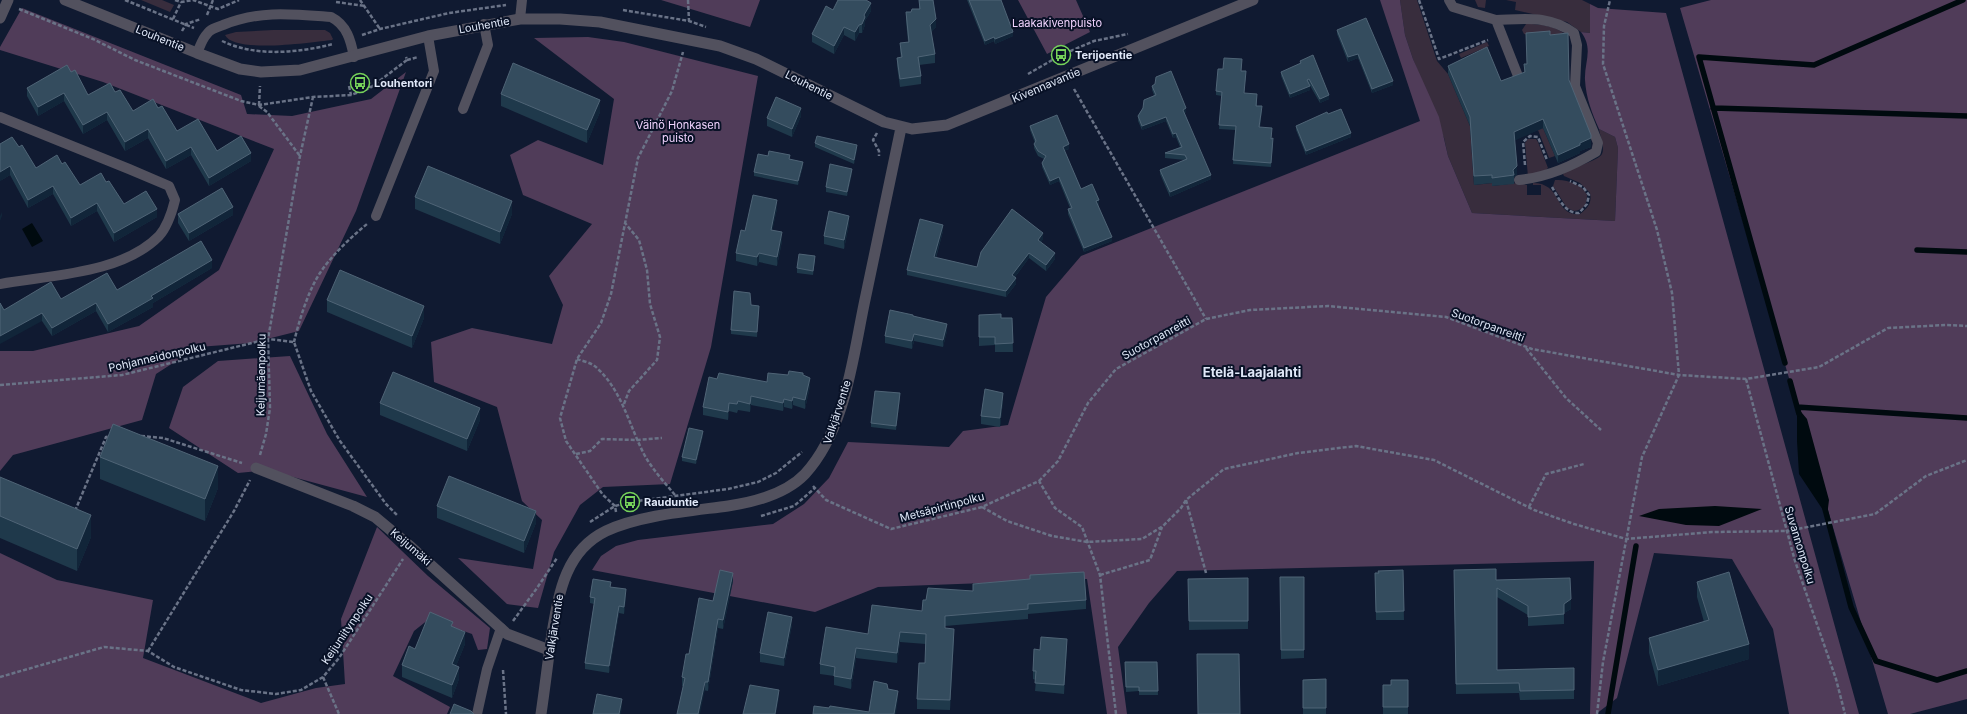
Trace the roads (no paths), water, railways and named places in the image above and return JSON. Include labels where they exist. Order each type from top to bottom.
[{"type":"street","name":"Louhentie","points":[[65,0],[240,69],[261,72],[300,70],[354,57],[428,36],[484,24],[520,19],[560,19],[600,22],[720,46],[770,66],[884,122],[901,128]]},
{"type":"street","name":"Kivennavantie","points":[[901,128],[929,129],[947,126],[1254,0]]},
{"type":"street","points":[[0,18],[8,2]]},
{"type":"street","name":"Valkjärventie","points":[[541,714],[549,650],[559,592],[568,570],[578,554],[591,540],[618,526],[668,514],[747,503],[787,489],[804,476],[819,458],[829,440],[845,393],[901,128]]},
{"type":"street","name":"Keijumäki","points":[[256,468],[353,506],[375,517],[411,547],[504,631],[549,650]]},
{"type":"lane","points":[[520,19],[522,0]]},
{"type":"lane","points":[[1449,0],[1453,7],[1496,20],[1539,18],[1562,24],[1574,33],[1577,45],[1575,86],[1598,143],[1596,152],[1552,174],[1523,180]]},
{"type":"lane","points":[[197,53],[207,33],[230,22],[256,15],[271,13],[331,17],[343,26],[350,39],[354,57]]},
{"type":"lane","points":[[1496,20],[1518,76]]},
{"type":"lane","points":[[463,109],[488,45],[484,24]]},
{"type":"lane","points":[[376,216],[434,71],[428,36]]},
{"type":"lane","points":[[0,117],[169,186],[175,200],[170,219],[159,235],[128,257],[108,266],[0,284]]},
{"type":"lane","points":[[477,714],[487,668],[504,631]]},
{"type":"waterway","points":[[1785,363],[1699,57],[1814,65],[1963,0]]},
{"type":"waterway","points":[[1713,108],[1967,116]]},
{"type":"waterway","points":[[1917,250],[1967,252]]},
{"type":"waterway","points":[[1790,381],[1799,414]]},
{"type":"waterway","points":[[1797,407],[1967,418]]},
{"type":"waterway","points":[[1825,509],[1851,607],[1876,661],[1937,680],[1967,671]]},
{"type":"waterway","points":[[1608,714],[1636,546]]},
{"type":"place","name":"Terijoentie","points":[[1061,55]]},
{"type":"place","name":"Louhentori","points":[[360,83]]},
{"type":"place","name":"Rauduntie","points":[[630,502]]},
{"type":"district","name":"Etelä-Laajalahti","points":[[1252,372]]},
{"type":"park label","name":"Laakakivenpuisto","points":[[1057,23]]},
{"type":"park label","name":"Väinö Honkasen puisto","points":[[678,131]]}]
